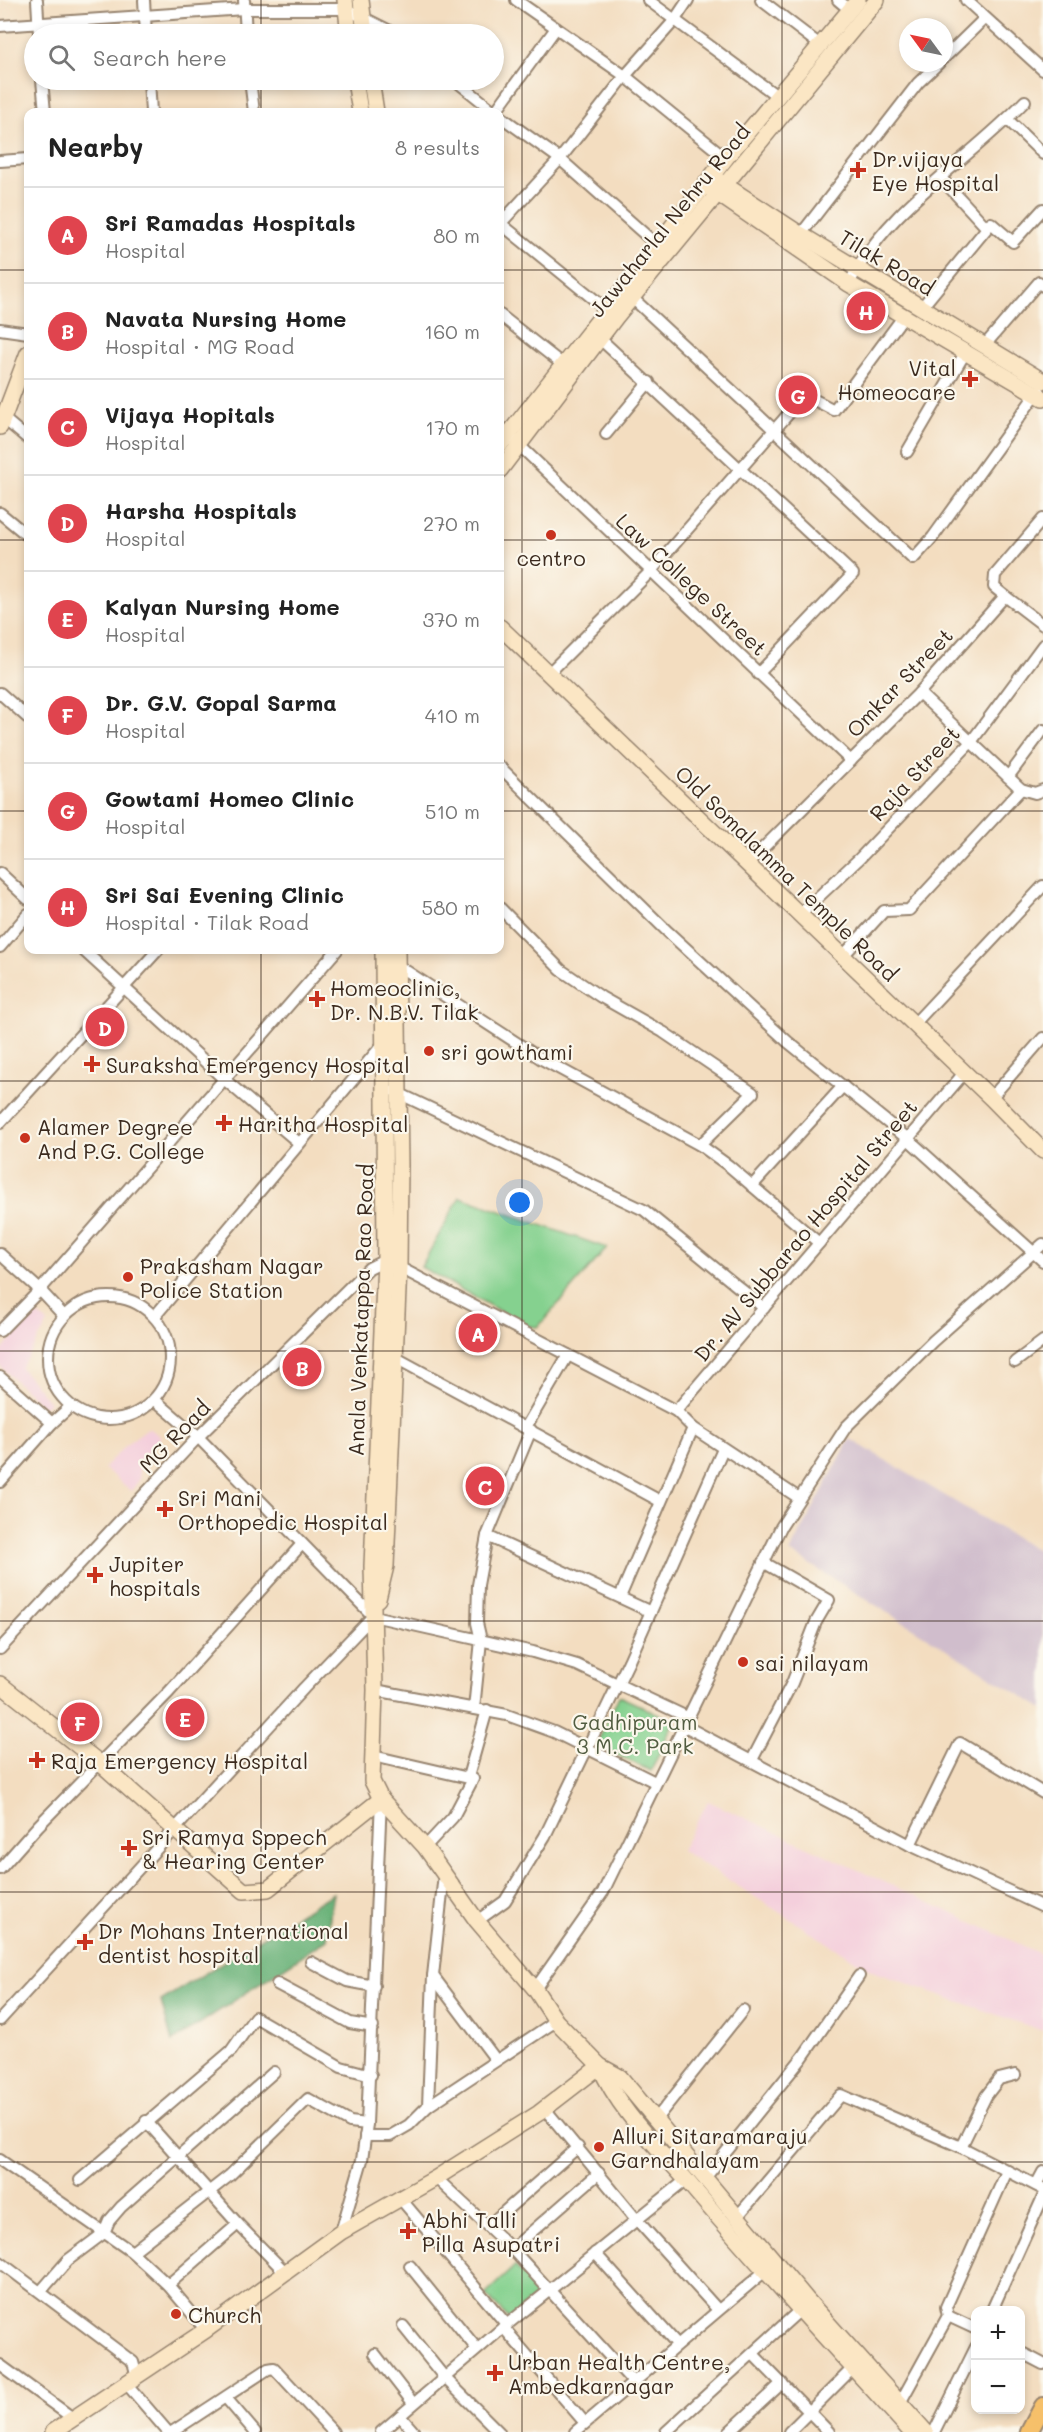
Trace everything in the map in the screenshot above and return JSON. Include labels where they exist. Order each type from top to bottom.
[{"type":"main road","points":[[361,0],[363,24]]},
{"type":"main road","name":"Jawaharlal Nehru Road","points":[[504,464],[595,334],[627,293],[715,186],[876,0]]},
{"type":"main road","name":"Jawaharlal Nehru Road","points":[[504,433],[562,364],[595,334],[606,309],[627,293],[658,246],[715,186],[726,158],[820,45],[849,3]]},
{"type":"main road","points":[[346,4],[348,24]]},
{"type":"main road","points":[[357,90],[359,108]]},
{"type":"main road","points":[[373,90],[375,108]]},
{"type":"main road","name":"Tilak Road","points":[[715,186],[796,241],[849,284],[965,353],[1041,391]]},
{"type":"main road","name":"Tilak Road","points":[[796,241],[856,268],[922,307],[984,346],[1041,391]]},
{"type":"main road","points":[[2,423],[24,364]]},
{"type":"main road","name":"Old Somalamma Temple Road","points":[[504,631],[991,1098],[1043,1151]]},
{"type":"main road","name":"Anala Venkatappa Rao Road","points":[[373,1616],[386,1566],[396,1358],[383,1085],[382,954]]},
{"type":"main road","name":"Anala Venkatappa Rao Road","points":[[373,1616],[372,1556],[400,1165],[397,1092],[397,957]]},
{"type":"main road","points":[[373,1616],[375,1690],[372,1781],[381,1799],[425,1847],[477,1921],[535,1989],[556,2021],[600,2066],[620,2077],[737,2217],[926,2432]]},
{"type":"main road","points":[[0,1684],[101,1764],[174,1832],[244,1892],[267,1889],[381,1799]]},
{"type":"main road","points":[[53,2432],[206,2330],[341,2232],[436,2178],[545,2109],[600,2066]]},
{"type":"main road","points":[[600,2066],[610,2089],[686,2180],[800,2311],[911,2432]]},
{"type":"main road","points":[[1029,2432],[1043,2406]]},
{"type":"street","points":[[37,0],[38,22]]},
{"type":"street","points":[[144,0],[145,24]]},
{"type":"street","points":[[516,0],[625,76],[726,158]]},
{"type":"street","points":[[648,0],[777,96]]},
{"type":"street","points":[[504,220],[560,159],[625,76],[674,21],[688,0]]},
{"type":"street","points":[[761,0],[820,45]]},
{"type":"street","points":[[966,0],[1043,70]]},
{"type":"street","points":[[0,26],[38,22],[145,18],[244,5],[346,4],[377,24]]},
{"type":"street","points":[[244,5],[245,24]]},
{"type":"street","points":[[953,49],[985,18]]},
{"type":"street","points":[[498,108],[556,28]]},
{"type":"street","points":[[796,241],[918,83],[930,72]]},
{"type":"street","points":[[43,90],[45,108]]},
{"type":"street","points":[[150,90],[151,108]]},
{"type":"street","points":[[251,90],[254,108]]},
{"type":"street","points":[[468,90],[490,108]]},
{"type":"street","points":[[849,284],[856,268],[892,223],[1024,101]]},
{"type":"street","points":[[504,119],[560,159],[658,246]]},
{"type":"street","points":[[1007,119],[1043,154]]},
{"type":"street","points":[[0,161],[24,159]]},
{"type":"street","points":[[941,178],[987,228]]},
{"type":"street","points":[[922,307],[991,223],[1013,242],[1043,209]]},
{"type":"street","points":[[504,227],[606,309]]},
{"type":"street","points":[[984,346],[1039,282],[1043,286]]},
{"type":"street","points":[[627,293],[913,560],[933,537],[1041,391]]},
{"type":"street","points":[[549,674],[650,572],[738,468],[805,395],[834,410],[903,317]]},
{"type":"street","points":[[504,318],[562,364]]},
{"type":"street","points":[[0,329],[24,332]]},
{"type":"street","points":[[595,334],[853,574],[758,674]]},
{"type":"street","points":[[907,452],[965,353]]},
{"type":"street","points":[[606,434],[649,382]]},
{"type":"street","points":[[2,423],[24,437]]},
{"type":"street","name":"Law College Street","points":[[504,436],[518,445],[851,761]]},
{"type":"street","points":[[0,513],[24,533]]},
{"type":"street","points":[[1043,519],[995,575],[994,587],[1043,625]]},
{"type":"street","name":"Omkar Street","points":[[747,864],[919,693],[1005,596]]},
{"type":"street","name":"Raja Street","points":[[799,915],[860,858],[971,742],[1043,645]]},
{"type":"street","points":[[0,693],[24,714]]},
{"type":"street","points":[[919,693],[1021,789],[1035,793],[1043,790]]},
{"type":"street","points":[[1008,777],[1043,730]]},
{"type":"street","points":[[504,771],[668,932],[788,1042],[908,1139],[1043,1261]]},
{"type":"street","points":[[842,957],[884,911],[909,909],[1021,789]]},
{"type":"street","points":[[0,873],[24,894]]},
{"type":"street","points":[[914,1024],[1043,886]]},
{"type":"street","points":[[504,912],[561,970],[601,997],[663,1032],[753,1093],[699,1145]]},
{"type":"street","points":[[0,947],[24,919]]},
{"type":"street","points":[[87,954],[225,1080],[299,1143]]},
{"type":"street","points":[[0,1123],[154,954]]},
{"type":"street","points":[[0,1331],[40,1290],[334,954]]},
{"type":"street","points":[[397,957],[540,1058],[699,1145],[819,1243]]},
{"type":"street","points":[[991,1098],[1043,1038]]},
{"type":"street","points":[[155,1316],[383,1044]]},
{"type":"street","name":"Dr. AV Subbarao Hospital Street","points":[[676,1411],[964,1073]]},
{"type":"street","points":[[383,1085],[644,1210],[764,1308]]},
{"type":"street","points":[[752,1186],[843,1086]]},
{"type":"street","points":[[535,1989],[603,1892],[763,1562],[799,1498],[846,1428],[933,1341],[1043,1244]]},
{"type":"street","points":[[0,1254],[40,1290],[64,1316]]},
{"type":"street","points":[[392,1264],[676,1411],[693,1428],[799,1498]]},
{"type":"street","name":"MG Road","points":[[0,1649],[198,1437],[369,1268],[392,1264]]},
{"type":"street","points":[[93,1299],[126,1299],[155,1316],[169,1343],[169,1373],[155,1400],[129,1417],[119,1418],[98,1419],[70,1407],[57,1392],[49,1373],[48,1353],[53,1334],[64,1316],[93,1299]]},
{"type":"street","points":[[1015,1362],[1043,1341]]},
{"type":"street","points":[[474,1708],[481,1640],[477,1623],[478,1585],[487,1536],[529,1428],[568,1355]]},
{"type":"street","points":[[396,1358],[660,1501]]},
{"type":"street","points":[[0,1377],[52,1423]]},
{"type":"street","points":[[155,1400],[198,1437],[373,1616],[481,1640],[577,1665],[618,1684],[752,1760],[910,1845],[1043,1907]]},
{"type":"street","points":[[0,1482],[52,1423],[70,1407]]},
{"type":"street","points":[[620,1597],[693,1428]]},
{"type":"street","points":[[477,1921],[505,1901],[545,1836],[618,1684],[723,1449]]},
{"type":"street","points":[[487,1536],[651,1612]]},
{"type":"street","points":[[0,1869],[38,1826],[101,1764],[302,1544]]},
{"type":"street","points":[[752,1760],[792,1683],[816,1623],[829,1600],[763,1562]]},
{"type":"street","points":[[0,2020],[304,1688],[373,1616]]},
{"type":"street","points":[[375,1690],[487,1710],[554,1732],[655,1782]]},
{"type":"street","points":[[468,1777],[487,1710]]},
{"type":"street","points":[[910,1845],[960,1743],[1043,1793]]},
{"type":"street","points":[[373,1756],[473,1779],[453,1816],[425,1847]]},
{"type":"street","points":[[341,2232],[362,2160],[367,2124],[371,2075],[381,1799]]},
{"type":"street","points":[[428,2106],[434,1976],[444,1874]]},
{"type":"street","points":[[311,1962],[347,1981],[374,1986]]},
{"type":"street","points":[[434,1976],[496,2060]]},
{"type":"street","points":[[705,2178],[802,2058],[859,1976]]},
{"type":"street","points":[[277,1984],[350,2023],[373,2027]]},
{"type":"street","points":[[656,2119],[743,2010]]},
{"type":"street","points":[[80,2180],[146,2121],[231,2051],[255,2017],[341,2067],[371,2075]]},
{"type":"street","points":[[365,2136],[390,2136],[409,2125],[428,2106],[556,2021]]},
{"type":"street","points":[[41,2291],[68,2259],[104,2232],[109,2221],[121,2207],[274,2072]]},
{"type":"street","points":[[961,2147],[986,2096],[999,2079],[1015,2075]]},
{"type":"street","points":[[737,2217],[841,2095],[961,2147],[1040,2187],[1043,2172]]},
{"type":"street","points":[[132,2252],[254,2155],[308,2099],[351,2122],[367,2124]]},
{"type":"street","points":[[545,2109],[636,2219],[718,2310]]},
{"type":"street","points":[[146,2121],[238,2224],[286,2273]]},
{"type":"street","points":[[488,2226],[578,2147]]},
{"type":"street","points":[[0,2160],[34,2186],[132,2252],[168,2285],[206,2330]]},
{"type":"street","points":[[900,2403],[948,2316],[946,2307],[1007,2171]]},
{"type":"street","points":[[512,2249],[598,2173]]},
{"type":"street","points":[[436,2178],[512,2249],[633,2382]]},
{"type":"street","points":[[381,2432],[477,2349],[686,2180]]},
{"type":"street","points":[[994,2306],[1043,2196]]},
{"type":"street","points":[[400,2198],[585,2423]]},
{"type":"street","points":[[168,2285],[238,2224]]},
{"type":"street","points":[[595,2253],[677,2344]]},
{"type":"street","points":[[0,2262],[133,2362],[131,2379],[170,2432],[268,2369],[274,2368],[333,2432]]},
{"type":"street","points":[[410,2266],[477,2349]]},
{"type":"street","points":[[575,2432],[765,2271]]},
{"type":"street","points":[[667,2432],[800,2311]]},
{"type":"street","points":[[948,2316],[971,2327]]},
{"type":"street","points":[[403,2326],[444,2377],[499,2432]]},
{"type":"street","points":[[375,2354],[413,2403]]},
{"type":"street","points":[[753,2354],[829,2432]]},
{"type":"street","points":[[934,2432],[971,2355]]},
{"type":"street","points":[[1025,2355],[1043,2364]]},
{"type":"street","points":[[0,2365],[74,2419]]},
{"type":"street","points":[[789,2432],[852,2368]]},
{"type":"street","points":[[729,2432],[782,2383]]},
{"type":"street","points":[[226,2398],[255,2432]]},
{"type":"street","points":[[400,2416],[414,2432]]},
{"type":"shaded area","points":[[34,1312],[48,1323],[21,1368],[50,1402],[43,1407],[0,1366],[0,1353]]},
{"type":"shaded area","points":[[148,1428],[161,1437],[138,1463],[140,1479],[131,1491],[104,1468],[129,1442]]},
{"type":"shaded area","points":[[850,1439],[1043,1554],[1043,1709],[790,1552]]},
{"type":"shaded area","points":[[708,1801],[1043,1955],[1043,2031],[872,1971],[681,1850]]},
{"type":"green space","points":[[460,1197],[607,1248],[538,1327],[526,1326],[421,1267]]},
{"type":"green space","name":"Gadhipuram 3 M.C. Park","points":[[619,1696],[674,1721],[651,1771],[596,1745]]},
{"type":"green space","points":[[333,1893],[327,1939],[172,2042],[161,2001]]},
{"type":"green space","points":[[515,2266],[539,2292],[510,2320],[485,2294]]},
{"type":"place","name":"Dr.vijaya Eye Hospital","points":[[858,170]]},
{"type":"place","name":"Sri Sai Evening Clinic","points":[[866,311]]},
{"type":"place","name":"Vital Homeocare","points":[[970,379]]},
{"type":"place","name":"Gowtami Homeo Clinic","points":[[798,395]]},
{"type":"place","name":"centro","points":[[551,535]]},
{"type":"place","name":"Homeoclinic, Dr. N.B.V. Tilak","points":[[317,999]]},
{"type":"place","name":"Harsha Hospitals","points":[[105,1027]]},
{"type":"place","name":"sri gowthami","points":[[429,1051]]},
{"type":"place","name":"Suraksha Emergency Hospital","points":[[92,1064]]},
{"type":"place","name":"Haritha Hospital","points":[[224,1123]]},
{"type":"place","name":"Alamer Degree And P.G. College","points":[[25,1138]]},
{"type":"place","name":"Prakasham Nagar Police Station","points":[[128,1277]]},
{"type":"place","name":"Sri Ramadas Hospitals","points":[[478,1333]]},
{"type":"place","name":"Navata Nursing Home","points":[[302,1367]]},
{"type":"place","name":"Vijaya Hopitals","points":[[485,1486]]},
{"type":"place","name":"Sri Mani Orthopedic Hospital","points":[[165,1509]]},
{"type":"place","name":"Jupiter hospitals","points":[[95,1575]]},
{"type":"place","name":"sai nilayam","points":[[743,1662]]},
{"type":"place","name":"Kalyan Nursing Home","points":[[185,1718]]},
{"type":"place","name":"Dr. G.V. Gopal Sarma","points":[[80,1722]]},
{"type":"place","name":"Raja Emergency Hospital","points":[[37,1760]]},
{"type":"place","name":"Sri Ramya Sppech & Hearing Center","points":[[129,1848]]},
{"type":"place","name":"Dr Mohans International dentist hospital","points":[[85,1942]]},
{"type":"place","name":"Alluri Sitaramaraju Garndhalayam","points":[[599,2147]]},
{"type":"place","name":"Abhi Talli Pilla Asupatri","points":[[408,2231]]},
{"type":"place","name":"Church","points":[[176,2314]]},
{"type":"place","name":"Urban Health Centre, Ambedkarnagar","points":[[495,2373]]}]
